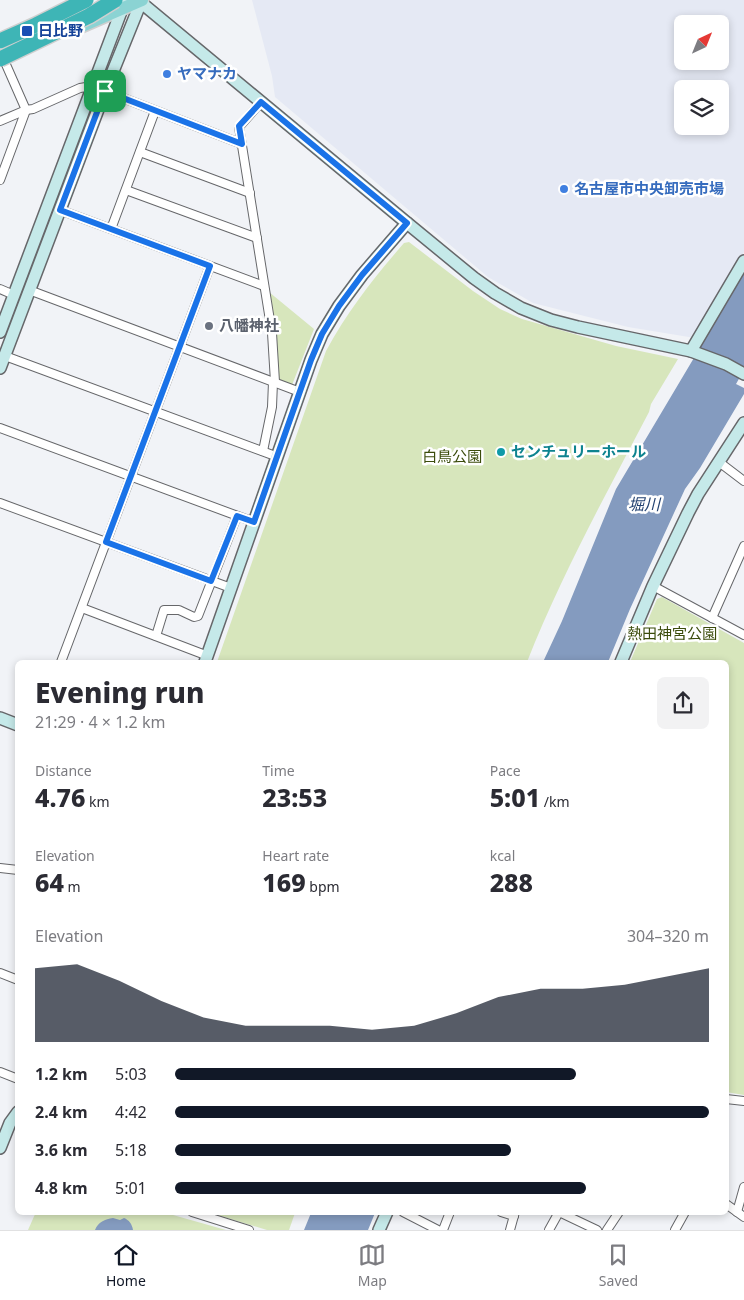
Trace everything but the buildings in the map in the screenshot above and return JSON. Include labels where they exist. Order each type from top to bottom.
[{"type":"highway","points":[[0,40],[86,0]]},
{"type":"highway","points":[[1,60],[89,16],[120,3]]},
{"type":"main road","points":[[0,40],[94,0]]},
{"type":"main road","points":[[120,3],[141,1]]},
{"type":"street","points":[[0,368],[141,1],[474,278],[521,308],[551,320],[578,327],[692,352],[726,364],[744,374]]},
{"type":"street","points":[[0,332],[92,86],[120,3]]},
{"type":"street","points":[[0,178],[26,110],[1,60]]},
{"type":"street","points":[[0,121],[80,88],[92,86],[242,144]]},
{"type":"street","points":[[261,102],[239,126],[272,334],[274,382],[272,407],[263,452]]},
{"type":"street","points":[[111,229],[155,110]]},
{"type":"street","points":[[140,152],[250,193]]},
{"type":"street","points":[[126,190],[256,238]]},
{"type":"street","points":[[60,210],[264,286]]},
{"type":"street","points":[[82,608],[156,636],[206,659],[311,360],[331,318],[362,275],[407,223]]},
{"type":"street","points":[[692,352],[744,261]]},
{"type":"street","points":[[62,660],[210,266]]},
{"type":"street","points":[[0,289],[14,295]]},
{"type":"street","points":[[29,290],[300,392]]},
{"type":"street","points":[[5,356],[278,457]]},
{"type":"street","points":[[622,660],[653,586],[698,494],[744,423]]},
{"type":"street","points":[[0,428],[254,522]]},
{"type":"street","points":[[719,462],[744,481]]},
{"type":"street","points":[[0,503],[232,588]]},
{"type":"street","points":[[156,636],[164,610],[179,610],[194,617],[198,616],[237,516]]},
{"type":"street","points":[[712,618],[744,546]]},
{"type":"street","points":[[653,586],[744,636]]},
{"type":"street","points":[[0,718],[15,724]]},
{"type":"street","points":[[0,868],[15,870]]},
{"type":"street","points":[[0,973],[15,979]]},
{"type":"street","points":[[0,1072],[15,1078]]},
{"type":"street","points":[[729,1098],[744,1101]]},
{"type":"street","points":[[0,1148],[10,1123],[15,1116]]},
{"type":"street","points":[[729,1206],[741,1214],[744,1187]]},
{"type":"street","points":[[202,1215],[250,1230]]},
{"type":"street","points":[[380,1230],[385,1215]]},
{"type":"street","points":[[409,1215],[438,1230]]},
{"type":"street","points":[[443,1230],[449,1215]]},
{"type":"street","points":[[510,1230],[515,1215]]},
{"type":"street","points":[[549,1230],[557,1215]]},
{"type":"street","points":[[565,1215],[596,1230]]},
{"type":"street","points":[[607,1230],[617,1215]]},
{"type":"street","points":[[675,1230],[683,1215]]},
{"type":"shaded area","name":"名古屋市中央卸売市場","points":[[252,0],[744,0],[744,252],[695,338],[628,327],[533,303],[488,277],[275,97],[272,76]]},
{"type":"green space","name":"白鳥公園","points":[[409,242],[473,291],[500,309],[522,319],[616,346],[678,359],[651,404],[649,412],[554,598],[528,660],[218,660],[326,351],[353,308],[404,243]]},
{"type":"green space","points":[[269,292],[314,329],[292,385],[278,380],[275,331]]},
{"type":"green space","name":"熱田神宮公園","points":[[662,597],[744,643],[744,1095],[729,1092],[729,660],[631,660],[657,599]]},
{"type":"green space","points":[[35,1215],[173,1215],[226,1230],[28,1230]]},
{"type":"green space","points":[[218,1215],[294,1215],[289,1230],[267,1230]]},
{"type":"water","name":"堀川","points":[[744,268],[744,370],[736,384],[744,388],[744,394],[700,468],[685,489],[609,660],[544,660],[562,621],[616,489],[704,341]]},
{"type":"water","points":[[310,1215],[374,1215],[368,1230],[304,1230]]},
{"type":"water","points":[[113,1218],[126,1219],[131,1224],[133,1230],[95,1230],[102,1221]]},
{"type":"place","name":"日比野","points":[[27,31]]},
{"type":"place","name":"ヤマナカ","points":[[167,74]]},
{"type":"place","name":"名古屋市中央卸売市場","points":[[564,189]]},
{"type":"place","name":"八幡神社","points":[[209,326]]},
{"type":"place","name":"センチュリーホール","points":[[501,452]]},
{"type":"route","points":[[105,91],[242,144],[239,126],[261,102],[407,223],[362,275],[339,306],[322,334],[311,360],[254,522],[237,516],[211,581],[106,542],[210,266],[60,210],[105,91]]}]
